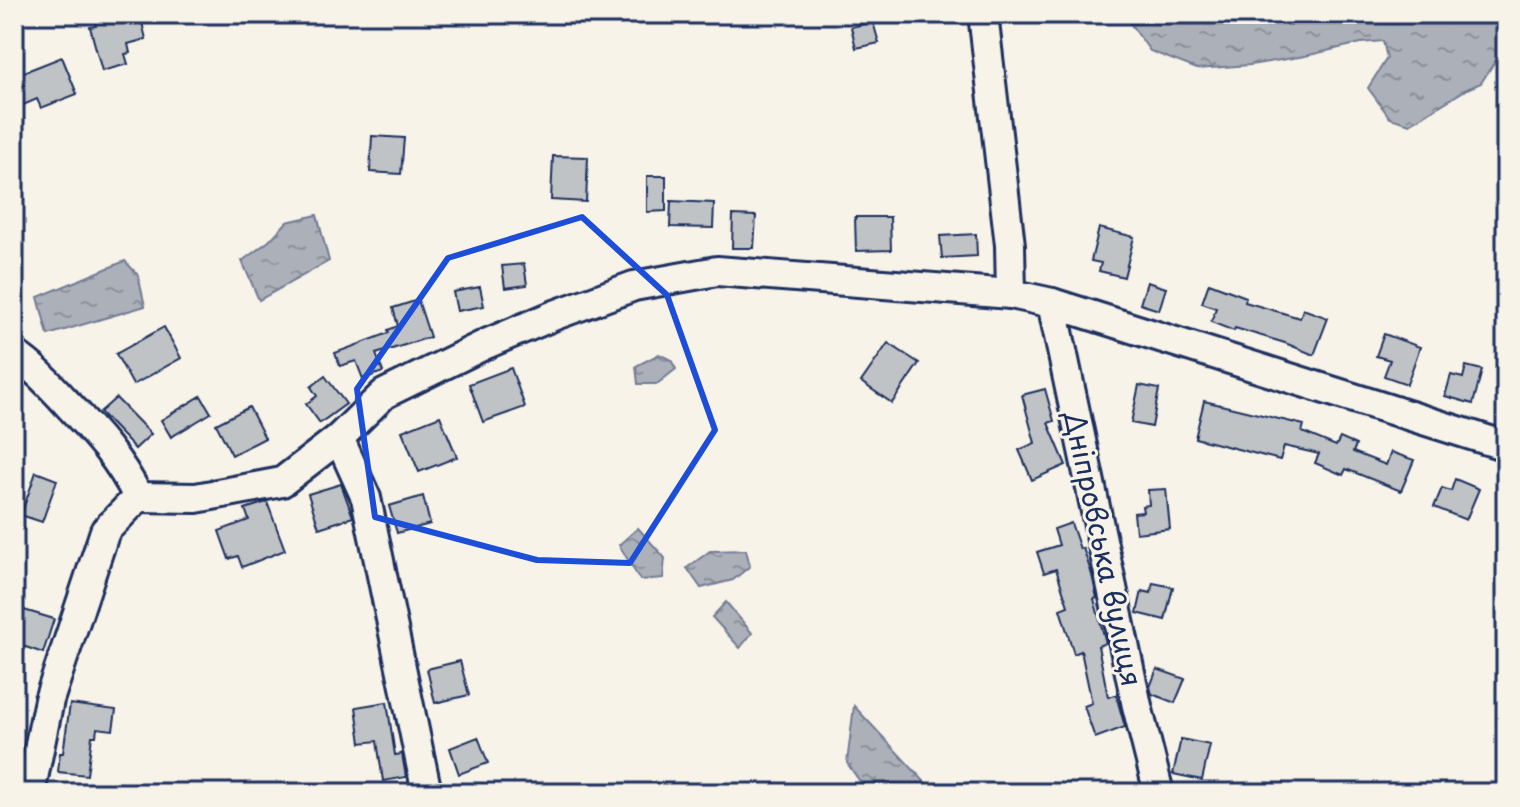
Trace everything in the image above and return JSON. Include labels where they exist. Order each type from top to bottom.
[{"type":"street","points":[[983,14],[1010,245],[1011,294]]},
{"type":"street","points":[[30,793],[49,700],[105,531],[138,497],[196,498],[282,482],[339,438],[384,394],[486,344],[634,286],[717,271],[1011,294],[1052,303],[1506,446]]},
{"type":"street","name":"Дніпровська вулиця","points":[[1052,303],[1137,706],[1159,793]]},
{"type":"street","points":[[14,354],[31,365],[108,447],[126,471],[138,497]]},
{"type":"street","points":[[339,438],[366,498],[427,793]]},
{"type":"highlighted area","points":[[582,217],[667,295],[715,430],[630,563],[537,560],[375,517],[357,389],[448,258]]},
{"type":"water","points":[[1127,14],[1506,14],[1506,44],[1481,83],[1410,124],[1390,118],[1368,88],[1387,58],[1383,41],[1250,65],[1197,69],[1150,51]]},
{"type":"water","points":[[317,215],[329,261],[259,300],[242,261],[269,241],[287,222]]},
{"type":"water","points":[[125,261],[138,275],[145,306],[48,335],[38,297]]},
{"type":"water","points":[[659,354],[671,360],[676,369],[657,384],[638,384],[636,366]]},
{"type":"water","points":[[638,528],[665,558],[663,578],[640,580],[619,545]]},
{"type":"water","points":[[746,550],[750,566],[733,580],[701,588],[687,568],[710,551]]},
{"type":"water","points":[[726,602],[752,633],[740,648],[712,617]]},
{"type":"water","points":[[854,706],[935,793],[868,793],[847,763]]},
{"type":"building","points":[[109,14],[140,14],[146,39],[128,44],[130,53],[125,54],[128,64],[102,71],[90,27],[96,26],[94,18]]},
{"type":"building","points":[[873,22],[879,43],[856,48],[851,27]]},
{"type":"building","points":[[62,57],[77,94],[41,108],[37,99],[14,109],[14,76]]},
{"type":"building","points":[[372,136],[404,138],[401,174],[370,172]]},
{"type":"building","points":[[553,156],[588,157],[586,202],[551,200]]},
{"type":"building","points":[[647,176],[666,176],[666,211],[647,212]]},
{"type":"building","points":[[671,201],[714,203],[713,228],[670,227]]},
{"type":"building","points":[[733,215],[756,216],[754,248],[732,248]]},
{"type":"building","points":[[855,217],[890,217],[891,250],[856,251]]},
{"type":"building","points":[[1099,228],[1134,237],[1124,277],[1099,271],[1101,263],[1091,261]]},
{"type":"building","points":[[976,234],[977,256],[942,258],[940,236]]},
{"type":"building","points":[[524,264],[527,285],[505,288],[502,266]]},
{"type":"building","points":[[1147,282],[1166,288],[1159,310],[1140,304]]},
{"type":"building","points":[[1209,283],[1246,297],[1245,302],[1300,318],[1303,309],[1328,318],[1314,355],[1285,343],[1211,322],[1216,308],[1202,303]]},
{"type":"building","points":[[480,287],[484,306],[457,311],[453,292]]},
{"type":"building","points":[[418,300],[430,337],[376,354],[383,372],[363,379],[356,361],[340,366],[335,353],[389,333],[388,330],[398,326],[393,308]]},
{"type":"building","points":[[164,327],[181,358],[133,385],[116,354]]},
{"type":"building","points":[[1384,334],[1420,347],[1407,384],[1384,376],[1390,360],[1376,356]]},
{"type":"building","points":[[888,343],[919,363],[892,403],[861,382]]},
{"type":"building","points":[[1466,366],[1482,370],[1473,404],[1445,396],[1451,375],[1463,378]]},
{"type":"building","points":[[511,368],[525,407],[483,422],[469,384]]},
{"type":"building","points":[[325,376],[346,404],[320,423],[306,404],[317,396],[311,387]]},
{"type":"building","points":[[1139,385],[1159,389],[1152,427],[1131,423]]},
{"type":"building","points":[[1045,389],[1054,421],[1048,423],[1066,465],[1032,480],[1019,450],[1035,443],[1022,395]]},
{"type":"building","points":[[201,396],[211,413],[171,437],[161,420]]},
{"type":"building","points":[[116,398],[151,434],[135,449],[100,412]]},
{"type":"building","points":[[1204,401],[1304,425],[1302,432],[1336,446],[1340,438],[1356,445],[1353,452],[1386,465],[1391,452],[1414,460],[1401,491],[1346,469],[1343,475],[1315,463],[1319,454],[1284,446],[1280,460],[1195,438]]},
{"type":"building","points":[[249,407],[265,438],[232,455],[216,424]]},
{"type":"building","points":[[440,416],[457,457],[419,472],[402,431]]},
{"type":"building","points":[[36,472],[57,480],[42,522],[21,515]]},
{"type":"building","points":[[1455,479],[1479,489],[1466,520],[1434,507],[1442,488],[1451,491]]},
{"type":"building","points":[[341,484],[353,517],[319,528],[308,494]]},
{"type":"building","points":[[1166,489],[1170,529],[1136,533],[1134,513],[1143,512],[1142,506],[1149,505],[1148,490]]},
{"type":"building","points":[[423,496],[430,524],[397,533],[389,506]]},
{"type":"building","points":[[267,502],[285,550],[242,567],[238,556],[229,559],[219,531],[249,520],[245,509]]},
{"type":"building","points":[[1071,523],[1080,549],[1083,548],[1097,598],[1094,599],[1106,643],[1098,646],[1108,697],[1116,695],[1125,727],[1095,738],[1084,706],[1092,703],[1081,651],[1074,654],[1060,609],[1068,606],[1056,569],[1044,573],[1037,552],[1059,545],[1054,529]]},
{"type":"building","points":[[1153,583],[1173,587],[1165,620],[1137,613],[1142,591],[1151,593]]},
{"type":"building","points":[[24,610],[54,619],[43,653],[14,643]]},
{"type":"building","points":[[460,661],[469,695],[435,703],[427,669]]},
{"type":"building","points":[[1157,669],[1185,679],[1175,703],[1152,694],[1150,687]]},
{"type":"building","points":[[387,702],[395,755],[402,754],[406,777],[383,781],[377,741],[361,743],[356,707]]},
{"type":"building","points":[[70,704],[116,710],[113,730],[97,728],[96,736],[92,736],[87,775],[58,772]]},
{"type":"building","points":[[478,737],[488,763],[459,774],[450,748]]},
{"type":"building","points":[[1181,739],[1210,745],[1202,780],[1173,774]]}]
